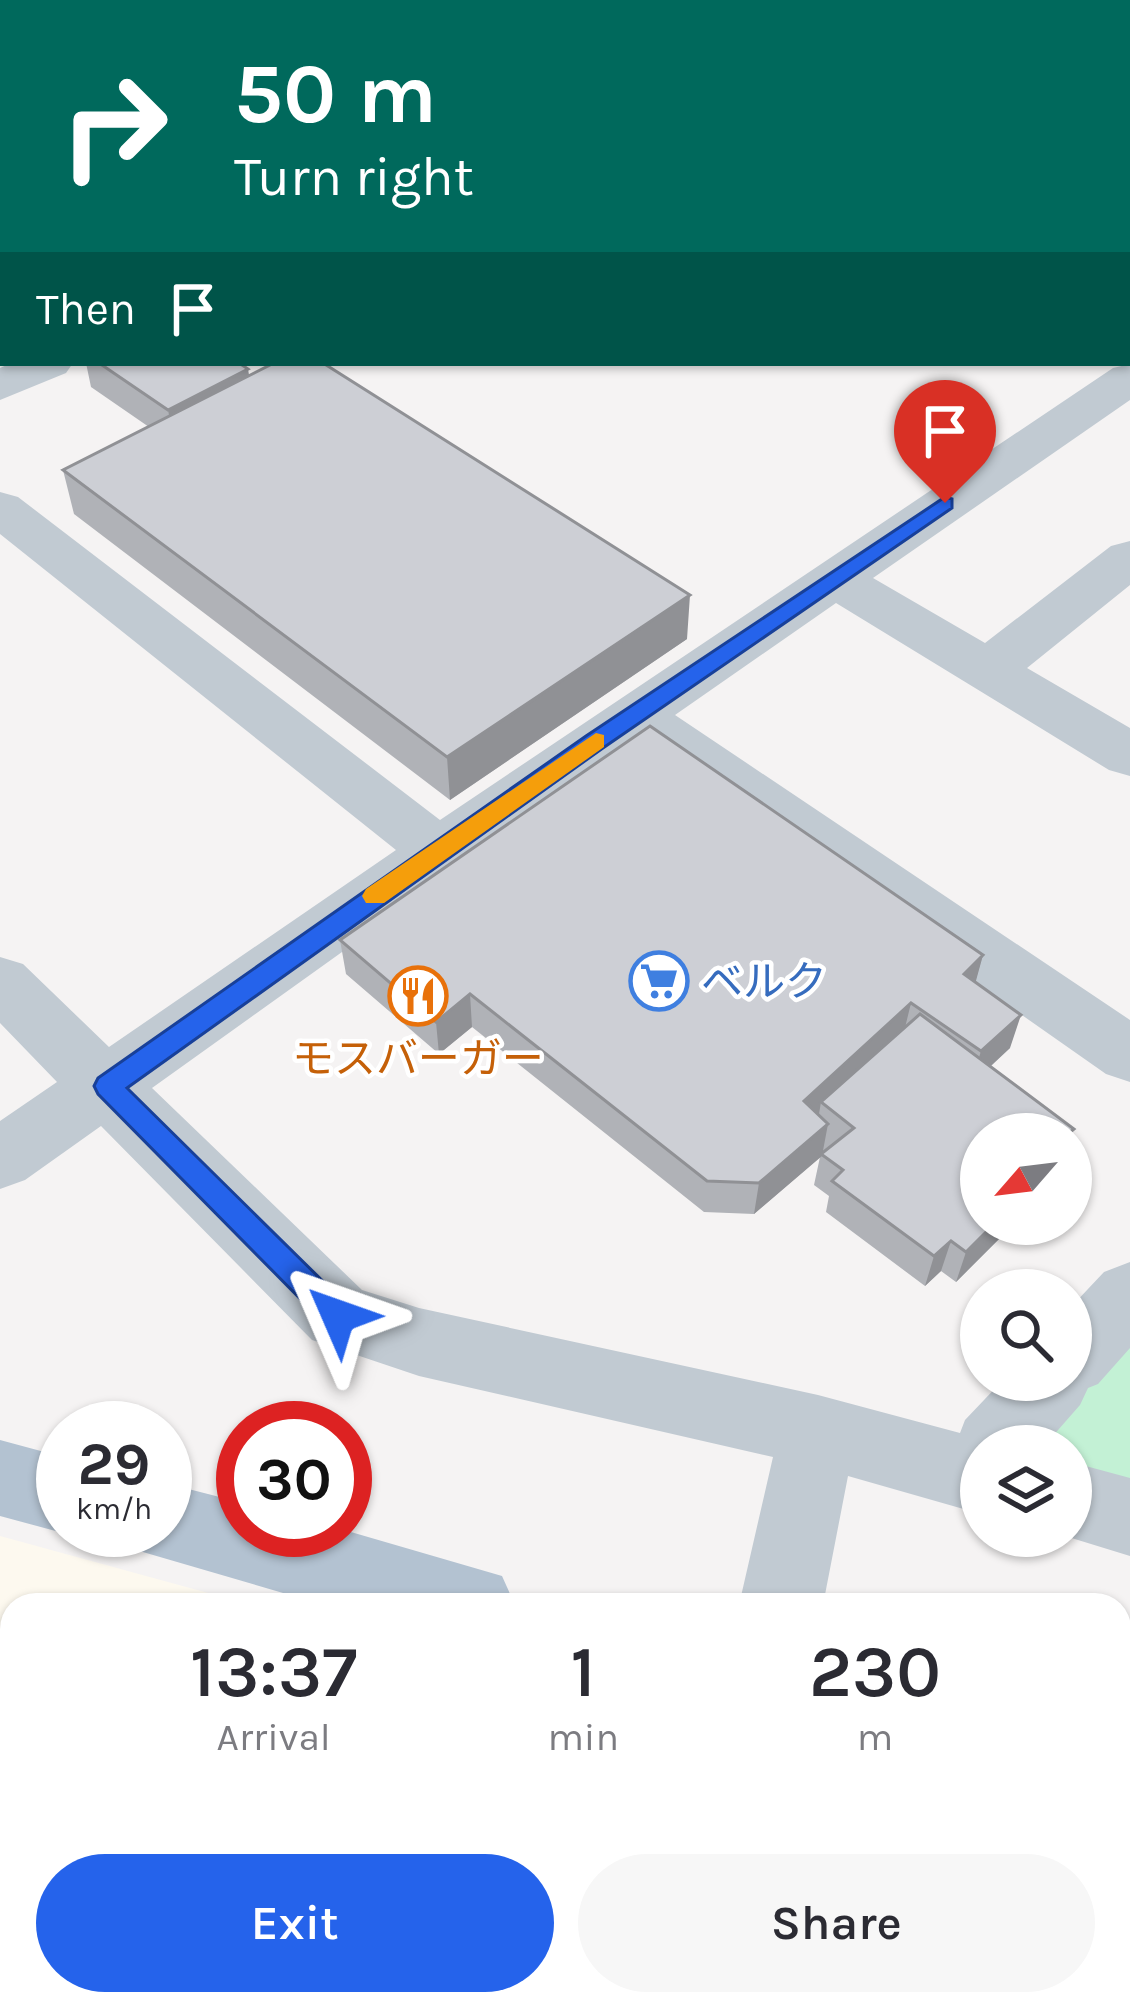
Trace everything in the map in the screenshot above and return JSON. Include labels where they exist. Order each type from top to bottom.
[{"type":"main road","points":[[0,1478],[36,1488]]},
{"type":"main road","points":[[192,1529],[428,1593]]},
{"type":"street","points":[[0,386],[43,366]]},
{"type":"street","points":[[0,1159],[634,715],[1130,378]]},
{"type":"street","points":[[0,508],[439,851]]},
{"type":"street","points":[[987,670],[1130,558]]},
{"type":"street","points":[[834,578],[1130,755]]},
{"type":"street","points":[[634,715],[1130,1055]]},
{"type":"street","points":[[0,982],[338,1316],[419,1342],[960,1459]]},
{"type":"street","points":[[1092,1337],[1130,1295]]},
{"type":"street","points":[[1014,1425],[1035,1401]]},
{"type":"street","points":[[784,1593],[818,1431]]},
{"type":"street","points":[[1092,1506],[1130,1516]]},
{"type":"shaded area","points":[[0,1536],[36,1546],[36,1557],[77,1557],[208,1593],[0,1593]]},
{"type":"green space","points":[[1130,1334],[1130,1496],[1092,1485],[1092,1425],[1051,1425],[1072,1401],[1092,1401],[1092,1378]]},
{"type":"building","points":[[103,366],[248,369],[168,410]]},
{"type":"building","points":[[268,366],[328,366],[690,595],[447,757],[63,470]]},
{"type":"building","name":"ベルク","points":[[650,726],[983,955],[964,974],[1021,1015],[981,1051],[911,1003],[804,1101],[828,1124],[759,1183],[707,1181],[470,994],[436,1022],[340,940]]},
{"type":"building","points":[[920,1014],[1053,1113],[960,1113],[960,1245],[973,1245],[966,1252],[951,1241],[934,1256],[832,1181],[843,1170],[821,1154],[854,1128],[821,1102]]},
{"type":"slow traffic","points":[[375,896],[596,741]]},
{"type":"place","name":"ベルク","points":[[659,981]]},
{"type":"place","name":"モスバーガー","points":[[418,996]]},
{"type":"route","points":[[338,1316],[108,1086],[595,742],[945,503]]}]
